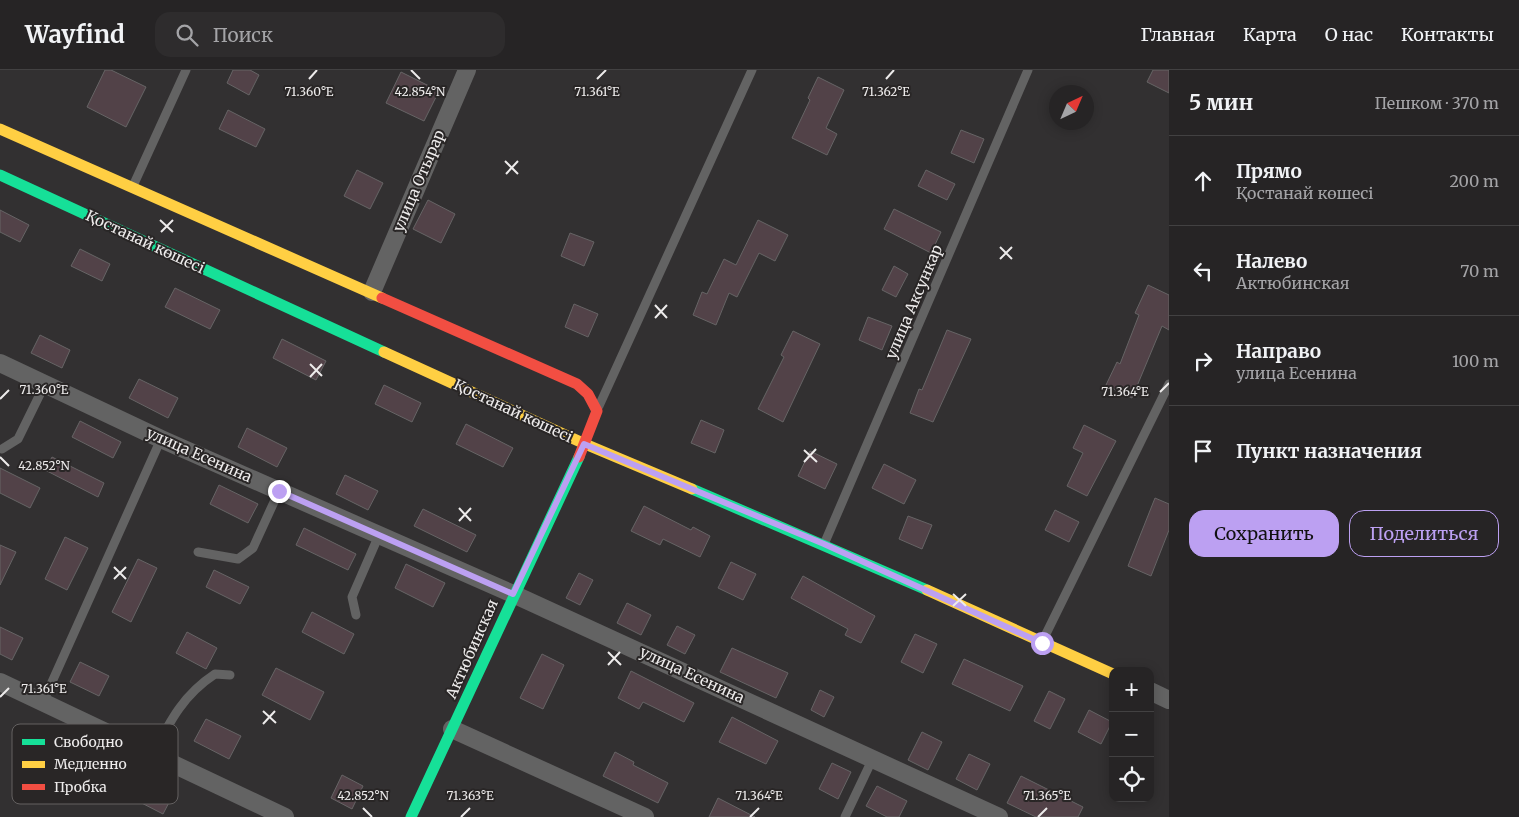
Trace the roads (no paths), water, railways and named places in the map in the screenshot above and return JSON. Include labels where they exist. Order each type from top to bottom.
[{"type":"street","name":"улица Отырар","points":[[372,292],[467,70]]},
{"type":"street","points":[[0,129],[133,186],[577,384],[588,394],[596,411]]},
{"type":"street","name":"Қостанай көшесі","points":[[0,175],[584,444],[824,544],[1109,672]]},
{"type":"street","name":"улица Есенина","points":[[0,364],[279,491],[513,594],[1000,817]]},
{"type":"street","name":"Актюбинская","points":[[411,817],[584,444],[596,411]]},
{"type":"street","points":[[0,682],[90,724]]},
{"type":"street","points":[[1154,693],[1169,700]]},
{"type":"street","points":[[452,729],[645,817]]},
{"type":"street","points":[[178,766],[286,817]]},
{"type":"lane","points":[[133,186],[186,70]]},
{"type":"lane","points":[[596,411],[752,70]]},
{"type":"lane","name":"улица Аксункар","points":[[824,544],[1028,70]]},
{"type":"lane","points":[[2,449],[18,439],[45,384]]},
{"type":"lane","points":[[1042,643],[1169,384]]},
{"type":"lane","points":[[43,702],[161,438]]},
{"type":"lane","points":[[198,552],[238,559],[253,548],[279,491]]},
{"type":"lane","points":[[356,615],[352,597],[379,535]]},
{"type":"lane","points":[[169,724],[176,710],[194,691],[215,674],[230,675]]},
{"type":"lane","points":[[845,817],[873,758]]}]
